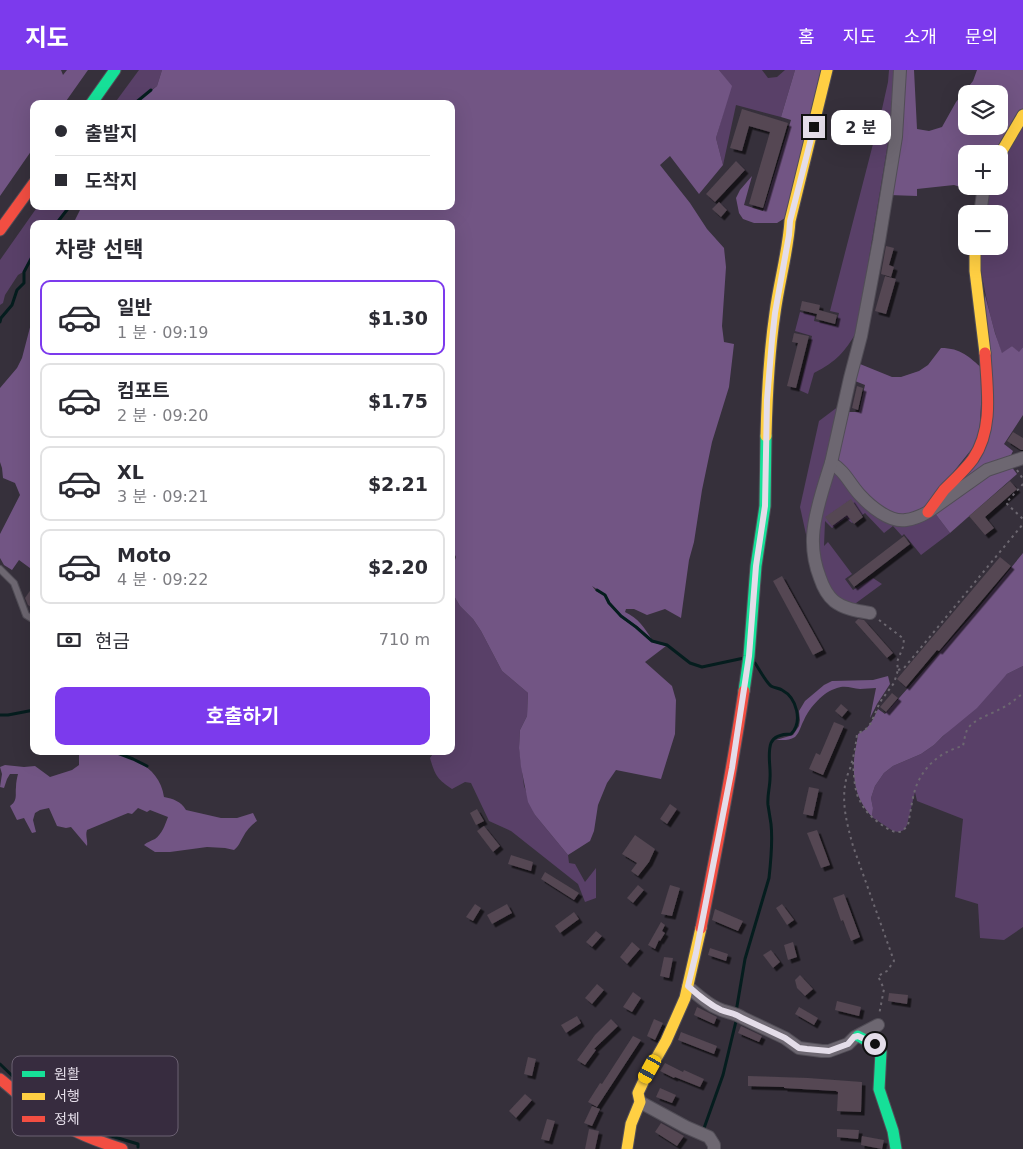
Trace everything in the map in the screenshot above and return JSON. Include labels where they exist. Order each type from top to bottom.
[{"type":"main road","points":[[93,100],[115,70]]},
{"type":"main road","points":[[627,1149],[631,1124],[640,1102],[638,1094],[666,1041],[685,998],[696,953],[730,777],[749,656],[756,566],[765,506],[767,400],[775,313],[790,221],[827,70]]},
{"type":"main road","points":[[1006,145],[1023,116]]},
{"type":"main road","points":[[0,230],[30,189]]},
{"type":"main road","points":[[928,512],[972,460],[980,447],[987,425],[988,402],[985,350],[974,271],[974,255]]},
{"type":"main road","points":[[858,1036],[879,1047],[879,1089],[893,1131],[896,1149]]},
{"type":"main road","points":[[0,1079],[12,1089]]},
{"type":"main road","points":[[87,1136],[122,1149]]},
{"type":"street","points":[[870,613],[846,608],[834,602],[825,590],[818,572],[813,531],[861,336],[879,241],[896,137],[900,70]]},
{"type":"street","points":[[831,462],[840,468],[860,496],[871,505],[887,516],[905,521],[920,517],[988,470],[1023,458]]},
{"type":"street","points":[[688,986],[714,1006],[723,1011],[736,1014],[785,1038],[799,1048],[829,1051],[848,1044],[854,1037],[878,1025]]},
{"type":"street","points":[[640,1102],[709,1137],[714,1145],[714,1149]]},
{"type":"lane","points":[[0,569],[14,583],[26,615],[30,618]]},
{"type":"path","points":[[1023,484],[1006,503],[1023,519]]},
{"type":"path","points":[[898,670],[904,668],[1023,524]]},
{"type":"path","points":[[870,613],[904,639],[897,662],[898,670],[894,683],[880,702],[871,723],[866,729],[857,734],[853,760],[846,779],[844,798],[846,818],[860,866],[894,961],[887,971],[878,976],[884,989],[878,1025]]},
{"type":"path","points":[[853,760],[856,790],[864,809],[872,818],[893,832],[899,832],[908,825],[918,783],[930,764],[937,757],[952,748],[963,746],[968,729],[974,723],[1000,710],[1023,693]]},
{"type":"shaded area","points":[[0,70],[61,70],[63,75],[67,70],[88,70],[67,100],[30,100],[30,153],[0,196]]},
{"type":"shaded area","points":[[139,70],[162,70],[157,86],[138,100],[117,100]]},
{"type":"shaded area","points":[[162,70],[719,70],[732,86],[716,138],[723,165],[699,194],[670,156],[660,165],[690,203],[707,229],[724,248],[726,267],[722,326],[724,342],[734,344],[729,387],[712,442],[702,490],[681,618],[665,609],[647,615],[634,609],[626,609],[625,612],[641,624],[652,640],[637,626],[622,616],[606,595],[592,586],[596,591],[605,596],[620,617],[652,642],[666,646],[645,662],[672,686],[676,700],[675,734],[661,779],[616,770],[607,783],[598,805],[594,831],[590,841],[568,855],[535,815],[528,802],[519,748],[520,730],[527,716],[528,693],[502,671],[481,631],[455,598],[455,220],[75,220],[80,210],[455,210],[455,100],[140,100],[157,86]]},
{"type":"shaded area","points":[[719,70],[762,70],[768,78],[777,77],[785,70],[795,70],[781,117],[736,105],[723,165],[716,138],[731,86]]},
{"type":"shaded area","points":[[795,70],[823,70],[785,218],[777,223],[754,223],[743,219],[739,213],[736,198],[752,176],[744,205],[763,211],[791,120],[781,117]]},
{"type":"shaded area","points":[[889,70],[895,70],[894,106],[857,331],[839,356],[814,373],[808,394],[799,390],[812,336],[795,331],[800,312],[815,316],[814,321],[836,326],[839,313],[830,311],[882,109]]},
{"type":"shaded area","points":[[903,70],[914,70],[917,129],[929,131],[942,127],[958,100],[958,135],[1008,135],[1008,85],[970,85],[977,70],[1023,70],[1023,110],[1002,145],[958,145],[958,186],[917,189],[917,196],[889,195]]},
{"type":"shaded area","points":[[1023,120],[1023,347],[1019,353],[1012,346],[1002,354],[993,327],[979,255],[1008,255],[1008,205],[983,205],[984,195],[1008,195],[1008,145]]},
{"type":"shaded area","points":[[35,210],[65,210],[58,220],[30,220],[30,259],[0,305],[0,260]]},
{"type":"shaded area","points":[[985,295],[1002,353],[1012,346],[1019,352],[1023,347],[1023,415],[1004,444],[1013,451],[1007,463],[943,494],[983,446]]},
{"type":"shaded area","points":[[30,327],[30,568],[19,560],[12,570],[4,565],[0,558],[0,534],[20,495],[15,483],[3,478],[0,462],[0,388],[17,368],[22,358]]},
{"type":"shaded area","points":[[941,348],[959,351],[983,369],[979,440],[926,506],[914,514],[895,514],[873,502],[838,459],[849,412],[859,412],[865,385],[855,381],[860,364],[892,377],[901,377],[919,371],[928,365]]},
{"type":"shaded area","points":[[839,406],[809,548],[800,507],[819,421]]},
{"type":"shaded area","points":[[1011,466],[1017,474],[950,533],[934,512],[990,473]]},
{"type":"shaded area","points":[[835,472],[934,512],[950,533],[921,555],[904,534],[902,536],[893,526],[884,533],[865,513],[852,523],[846,518],[832,528],[825,521],[824,546],[828,542],[852,574],[845,579],[853,590],[873,578],[882,584],[852,606],[841,601],[826,584],[815,534],[829,483]]},
{"type":"shaded area","points":[[1023,553],[1023,666],[1007,674],[977,708],[934,745],[921,754],[893,766],[884,773],[875,786],[871,798],[872,817],[859,798],[855,785],[854,759],[858,734],[868,727],[878,709],[885,714],[975,612]]},
{"type":"shaded area","points":[[455,598],[481,631],[502,671],[528,693],[527,716],[520,730],[519,748],[524,786],[535,815],[568,855],[569,863],[575,864],[585,882],[596,868],[596,898],[585,902],[578,884],[511,831],[489,821],[471,783],[465,782],[452,789],[435,773],[430,758],[432,755],[455,755]]},
{"type":"shaded area","points":[[1023,666],[1023,927],[1004,940],[980,938],[978,904],[955,897],[963,819],[917,801],[915,792],[907,825],[904,830],[899,832],[893,831],[872,817],[871,798],[875,786],[884,773],[893,766],[921,754],[934,745],[1007,674]]},
{"type":"shaded area","points":[[888,676],[890,684],[870,718],[876,688],[840,687],[827,693],[813,705],[795,737],[788,740],[776,740],[793,735],[799,726],[799,711],[805,701],[824,685],[832,681],[873,680]]},
{"type":"shaded area","points":[[79,755],[122,755],[137,761],[152,772],[162,787],[164,797],[179,802],[186,810],[221,818],[237,818],[253,813],[257,821],[247,830],[234,850],[207,847],[155,852],[144,845],[160,835],[168,817],[150,810],[147,812],[138,808],[132,814],[128,813],[87,830],[87,846],[71,827],[57,826],[49,808],[35,813],[33,820],[36,832],[32,833],[24,818],[17,820],[10,806],[15,799],[18,774],[10,774],[4,788],[0,787],[2,774],[0,767],[5,765],[35,766],[50,777],[72,770],[79,765]]},
{"type":"building","points":[[742,109],[788,123],[763,208],[749,204],[770,132],[749,126],[742,151],[730,148]]},
{"type":"building","points":[[736,161],[745,170],[715,202],[706,194]]},
{"type":"building","points":[[719,202],[727,210],[721,217],[712,209]]},
{"type":"building","points":[[886,246],[894,248],[889,265],[894,267],[891,277],[881,274]]},
{"type":"building","points":[[885,276],[896,279],[886,314],[875,311]]},
{"type":"building","points":[[802,301],[820,305],[819,310],[837,315],[835,324],[816,319],[817,314],[800,310]]},
{"type":"building","points":[[794,333],[809,336],[796,388],[787,386],[798,343],[792,342]]},
{"type":"building","points":[[857,386],[863,388],[858,410],[852,408]]},
{"type":"building","points":[[1013,432],[1023,438],[1023,450],[1007,441]]},
{"type":"building","points":[[1010,481],[1017,489],[985,517],[994,528],[985,535],[969,516]]},
{"type":"building","points":[[851,499],[863,517],[854,524],[847,515],[832,526],[825,517]]},
{"type":"building","points":[[904,536],[910,544],[854,587],[848,579]]},
{"type":"building","points":[[1000,557],[1011,566],[906,687],[897,679]]},
{"type":"building","points":[[782,576],[823,650],[813,655],[773,581]]},
{"type":"building","points":[[30,591],[30,606],[28,605],[25,598]]},
{"type":"building","points":[[858,619],[864,620],[893,653],[887,658],[855,622]]},
{"type":"building","points":[[892,693],[898,698],[886,712],[880,707]]},
{"type":"building","points":[[841,704],[848,710],[842,717],[835,711]]},
{"type":"building","points":[[834,722],[844,726],[823,775],[809,769],[816,753],[820,755]]},
{"type":"building","points":[[809,787],[819,789],[813,816],[803,814]]},
{"type":"building","points":[[670,804],[677,809],[667,824],[660,819]]},
{"type":"building","points":[[477,809],[484,821],[476,825],[470,813]]},
{"type":"building","points":[[484,826],[500,846],[493,852],[477,831]]},
{"type":"building","points":[[817,830],[830,865],[821,868],[807,833]]},
{"type":"building","points":[[635,835],[655,849],[649,862],[638,876],[631,871],[637,863],[622,854]]},
{"type":"building","points":[[511,855],[533,862],[531,871],[508,864]]},
{"type":"building","points":[[545,872],[579,893],[574,900],[541,879]]},
{"type":"building","points":[[638,885],[644,890],[633,903],[627,898]]},
{"type":"building","points":[[670,885],[680,888],[672,916],[661,914]]},
{"type":"building","points":[[844,894],[860,937],[851,941],[843,920],[841,921],[833,898]]},
{"type":"building","points":[[475,904],[481,908],[473,921],[466,917]]},
{"type":"building","points":[[507,904],[512,913],[492,924],[487,915]]},
{"type":"building","points":[[782,904],[794,920],[787,925],[776,908]]},
{"type":"building","points":[[715,909],[743,921],[738,931],[712,920]]},
{"type":"building","points":[[574,912],[579,919],[560,933],[555,926]]},
{"type":"building","points":[[661,922],[665,925],[662,931],[665,933],[655,949],[648,945]]},
{"type":"building","points":[[596,931],[602,936],[592,947],[586,942]]},
{"type":"building","points":[[632,942],[640,949],[627,964],[620,957]]},
{"type":"building","points":[[793,942],[797,957],[788,960],[784,945]]},
{"type":"building","points":[[710,948],[728,954],[726,961],[708,955]]},
{"type":"building","points":[[771,950],[780,962],[773,968],[763,955]]},
{"type":"building","points":[[664,957],[673,958],[669,978],[660,976]]},
{"type":"building","points":[[800,975],[813,989],[805,996],[797,988],[795,980]]},
{"type":"building","points":[[597,984],[604,990],[592,1004],[585,998]]},
{"type":"building","points":[[633,992],[641,998],[632,1012],[623,1007]]},
{"type":"building","points":[[889,993],[908,995],[907,1004],[888,1001]]},
{"type":"building","points":[[837,1001],[861,1007],[859,1016],[835,1010]]},
{"type":"building","points":[[697,1007],[717,1017],[714,1024],[694,1015]]},
{"type":"building","points":[[799,1007],[818,1018],[814,1025],[795,1014]]},
{"type":"building","points":[[577,1016],[581,1023],[566,1033],[561,1025]]},
{"type":"building","points":[[611,1019],[618,1026],[594,1049],[596,1050],[585,1065],[577,1060],[595,1035]]},
{"type":"building","points":[[654,1019],[663,1023],[655,1040],[647,1036]]},
{"type":"building","points":[[741,1026],[762,1036],[759,1042],[738,1033]]},
{"type":"building","points":[[681,1032],[717,1046],[714,1054],[678,1040]]},
{"type":"building","points":[[633,1036],[641,1040],[597,1107],[588,1102],[600,1083],[602,1084]]},
{"type":"building","points":[[528,1057],[536,1059],[532,1076],[524,1074]]},
{"type":"building","points":[[665,1063],[704,1079],[700,1087],[660,1071]]},
{"type":"building","points":[[748,1076],[862,1082],[861,1112],[837,1111],[838,1092],[836,1091],[748,1086]]},
{"type":"building","points":[[660,1088],[676,1095],[672,1103],[656,1097]]},
{"type":"building","points":[[525,1094],[532,1100],[516,1118],[509,1111]]},
{"type":"building","points":[[592,1106],[600,1109],[592,1126],[584,1123]]},
{"type":"building","points":[[547,1119],[555,1121],[549,1141],[541,1139]]},
{"type":"building","points":[[661,1123],[684,1136],[677,1146],[655,1132]]},
{"type":"building","points":[[589,1129],[599,1131],[595,1149],[585,1149]]},
{"type":"building","points":[[837,1129],[859,1130],[858,1139],[837,1137]]},
{"type":"building","points":[[862,1136],[884,1140],[882,1149],[861,1145]]},
{"type":"waterway","points":[[139,100],[151,90]]},
{"type":"waterway","points":[[59,220],[67,210]]},
{"type":"waterway","points":[[0,322],[12,305],[17,290],[24,283],[24,272],[30,261]]},
{"type":"waterway","points":[[597,590],[605,595],[609,603],[621,616],[652,641],[667,645],[690,663],[702,667],[744,658]]},
{"type":"waterway","points":[[736,1012],[745,959],[769,878],[772,844],[768,802],[770,747],[772,741],[777,737],[791,734],[797,723],[795,704],[782,690],[769,684],[755,663]]},
{"type":"waterway","points":[[0,715],[30,711]]},
{"type":"waterway","points":[[122,755],[147,766]]},
{"type":"waterway","points":[[703,1131],[723,1075],[737,1017]]},
{"type":"waterway","points":[[0,1064],[12,1076]]},
{"type":"waterway","points":[[111,1136],[138,1144],[138,1147]]},
{"type":"traffic: fast","points":[[94,100],[115,70]]},
{"type":"traffic: fast","points":[[744,691],[749,656],[756,566],[765,506],[766,436]]},
{"type":"traffic: fast","points":[[858,1036],[879,1047],[881,1052],[879,1089],[893,1131],[896,1149]]},
{"type":"traffic: slow","points":[[766,436],[771,343],[790,221],[827,70]]},
{"type":"traffic: slow","points":[[1005,145],[1023,115]]},
{"type":"traffic: slow","points":[[975,255],[975,271],[985,353]]},
{"type":"traffic: slow","points":[[627,1149],[631,1124],[640,1102],[638,1093],[666,1041],[685,998],[701,928]]},
{"type":"traffic: jam","points":[[0,230],[30,189]]},
{"type":"traffic: jam","points":[[928,512],[944,490],[970,463],[980,447],[987,421],[988,408],[985,353]]},
{"type":"traffic: jam","points":[[701,928],[724,810],[744,691]]},
{"type":"traffic: jam","points":[[0,1079],[12,1089]]},
{"type":"traffic: jam","points":[[86,1136],[122,1149]]},
{"type":"route","points":[[814,127],[790,221],[775,313],[767,400],[765,506],[756,566],[749,656],[732,768],[688,986],[714,1006],[723,1011],[736,1014],[785,1038],[799,1048],[829,1051],[848,1044],[854,1037],[858,1036],[875,1044]]}]
